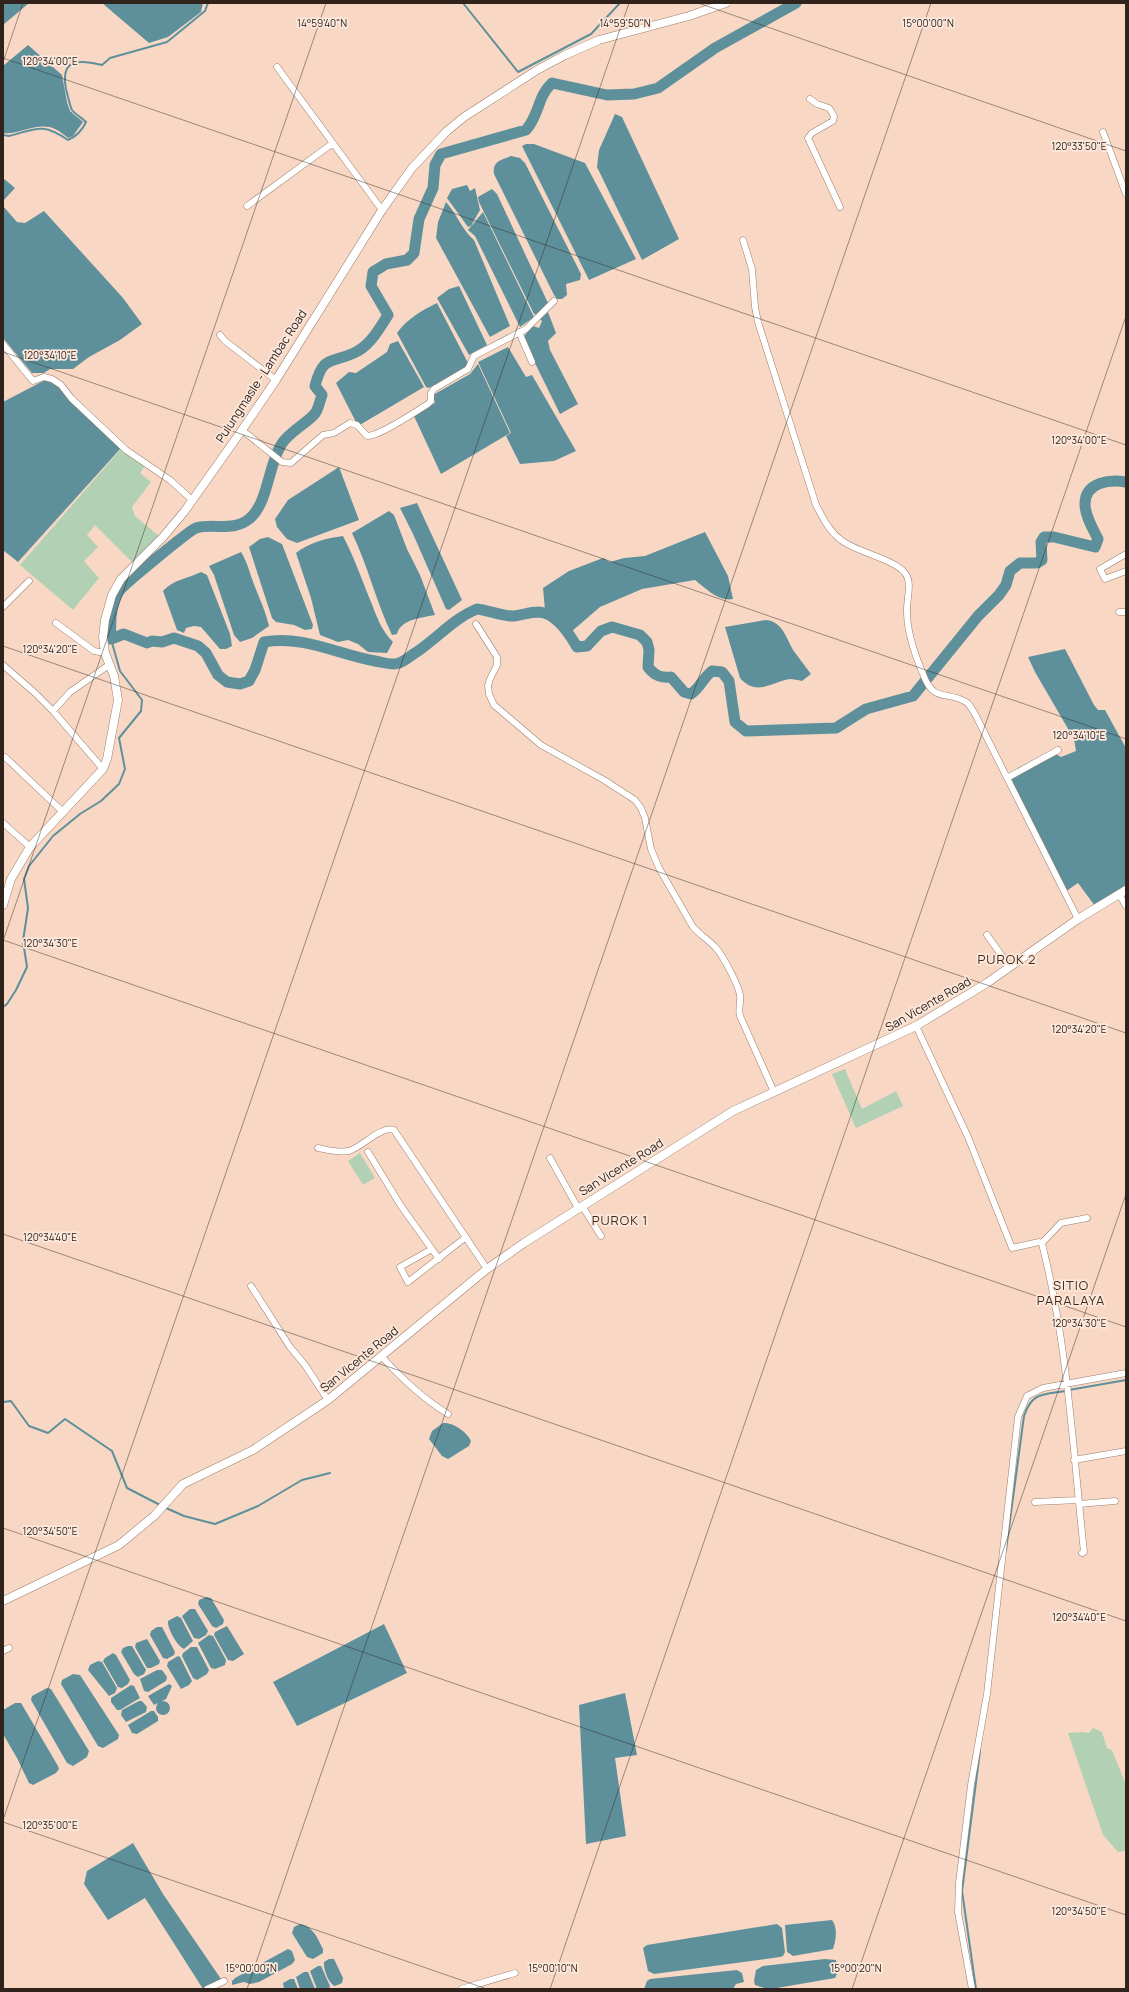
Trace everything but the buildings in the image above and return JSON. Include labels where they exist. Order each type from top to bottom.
[{"type":"street","name":"Pulungmasle - Lambac Road","points":[[3,905],[14,872],[30,847],[62,811],[103,769],[107,759],[118,700],[114,676],[105,654],[103,637],[105,620],[112,595],[121,579],[163,537],[192,500],[242,430],[276,380],[382,210],[412,168],[447,131],[464,117],[537,70],[565,55],[599,40],[689,16],[726,3]]},
{"type":"street","points":[[277,67],[382,210]]},
{"type":"street","points":[[810,99],[817,104],[829,108],[834,116],[833,121],[812,133],[808,138],[840,207]]},
{"type":"street","points":[[1103,132],[1126,194]]},
{"type":"street","points":[[247,206],[333,143]]},
{"type":"street","points":[[743,240],[752,269],[755,307],[758,322],[816,505],[831,531],[842,541],[895,566],[906,574],[909,586],[906,610],[908,627],[928,685],[941,696],[960,699],[969,704],[1078,919]]},
{"type":"street","points":[[242,430],[273,453],[282,462],[291,463],[297,460],[323,435],[334,433],[350,423],[357,425],[365,435],[369,436],[398,423],[430,403],[432,391],[468,369],[474,356],[519,332],[535,321],[554,301]]},
{"type":"street","points":[[519,332],[532,362]]},
{"type":"street","points":[[220,335],[276,380]]},
{"type":"street","points":[[3,344],[33,381],[44,377],[52,378],[61,385],[71,398],[126,450],[170,480],[192,500]]},
{"type":"street","points":[[1126,554],[1100,569],[1105,579],[1126,571]]},
{"type":"street","points":[[3,607],[29,581]]},
{"type":"street","points":[[56,623],[94,651],[105,654]]},
{"type":"street","points":[[476,624],[497,657],[497,665],[488,686],[489,694],[494,705],[542,745],[604,780],[635,800],[641,808],[652,849],[659,868],[693,926],[699,934],[717,948],[738,987],[741,997],[738,1012],[774,1092]]},
{"type":"street","points":[[3,665],[53,711],[103,769]]},
{"type":"street","points":[[53,711],[70,692],[109,666]]},
{"type":"street","points":[[1007,778],[1058,750]]},
{"type":"street","points":[[5,757],[62,811]]},
{"type":"street","points":[[3,823],[30,847]]},
{"type":"street","points":[[1123,892],[1126,906]]},
{"type":"street","name":"San Vicente Road","points":[[3,1601],[119,1545],[133,1536],[183,1484],[253,1450],[328,1400],[487,1269],[580,1207],[733,1111],[916,1026],[987,984],[1078,919],[1123,892]]},
{"type":"street","points":[[987,935],[1010,967]]},
{"type":"street","points":[[916,1026],[968,1137],[1012,1248],[1039,1242],[1042,1243],[1061,1224],[1086,1218]]},
{"type":"street","points":[[318,1148],[347,1151],[354,1149],[383,1131],[394,1130],[487,1269]]},
{"type":"street","points":[[368,1152],[401,1206],[439,1259]]},
{"type":"street","points":[[550,1158],[580,1207],[601,1236]]},
{"type":"street","points":[[432,1249],[400,1267],[408,1282],[466,1237]]},
{"type":"street","points":[[1042,1243],[1057,1311],[1084,1552],[1082,1553]]},
{"type":"street","points":[[251,1286],[290,1347],[305,1365],[328,1400]]},
{"type":"street","points":[[382,1357],[428,1402],[448,1414]]},
{"type":"street","points":[[972,1989],[958,1912],[959,1890],[971,1785],[987,1694],[1018,1417],[1027,1396],[1043,1388],[1126,1373]]},
{"type":"street","points":[[1074,1460],[1126,1451]]},
{"type":"street","points":[[1035,1502],[1115,1501]]},
{"type":"street","points":[[3,1651],[9,1648]]},
{"type":"street","points":[[462,1989],[515,1973]]},
{"type":"street","points":[[207,1989],[224,1981]]},
{"type":"green space","points":[[121,449],[145,466],[140,473],[151,482],[132,507],[135,516],[159,536],[134,564],[95,525],[87,535],[98,547],[84,561],[99,578],[73,610],[20,565]]},
{"type":"green space","points":[[845,1069],[862,1109],[896,1091],[903,1106],[856,1128],[832,1074]]},
{"type":"green space","points":[[360,1153],[375,1178],[363,1185],[348,1161]]},
{"type":"green space","points":[[1093,1728],[1102,1732],[1107,1748],[1112,1750],[1126,1785],[1126,1851],[1118,1852],[1103,1835],[1068,1733],[1089,1733]]},
{"type":"water","points":[[3,3],[29,3],[3,25]]},
{"type":"water","points":[[102,3],[203,3],[201,12],[168,37],[149,43]]},
{"type":"water","points":[[28,45],[62,75],[70,111],[83,122],[73,136],[68,138],[55,129],[49,127],[36,127],[16,132],[3,133],[3,66]]},
{"type":"water","points":[[615,114],[622,117],[679,239],[642,260],[597,167],[599,150]]},
{"type":"water","points":[[526,144],[534,144],[585,163],[636,259],[589,280],[522,146]]},
{"type":"water","points":[[511,156],[520,158],[525,163],[581,274],[580,280],[566,284],[567,295],[562,299],[557,299],[554,295],[494,174],[494,166],[501,160]]},
{"type":"water","points":[[3,178],[15,188],[3,201]]},
{"type":"water","points":[[467,185],[470,191],[475,188],[480,210],[471,226],[468,227],[447,198],[452,189]]},
{"type":"water","points":[[492,189],[497,194],[548,303],[539,314],[534,314],[479,202],[478,197]]},
{"type":"water","points":[[446,202],[466,232],[474,240],[510,326],[490,337],[436,238],[438,222]]},
{"type":"water","points":[[3,206],[17,222],[25,223],[44,211],[123,298],[142,324],[120,340],[89,357],[73,369],[50,369],[44,373],[32,373],[3,338]]},
{"type":"water","points":[[483,212],[534,317],[520,327],[475,236],[468,230]]},
{"type":"water","points":[[459,286],[487,345],[469,355],[437,298],[449,289]]},
{"type":"water","points":[[437,303],[468,363],[464,369],[429,388],[426,387],[397,333],[415,316]]},
{"type":"water","points":[[548,312],[556,333],[548,341],[550,350],[578,404],[560,414],[532,357],[524,336],[533,326],[539,328],[542,321],[540,319]]},
{"type":"water","points":[[398,341],[424,387],[358,426],[336,383],[349,372],[356,373],[387,352],[390,344]]},
{"type":"water","points":[[508,347],[526,377],[532,375],[576,451],[554,461],[520,464],[506,436],[511,433],[478,362]]},
{"type":"water","points":[[478,364],[510,433],[441,474],[413,414],[435,403],[433,395],[470,374]]},
{"type":"water","points":[[45,380],[52,380],[121,448],[18,562],[3,550],[3,402]]},
{"type":"water","points":[[339,467],[359,520],[297,543],[287,539],[277,527],[275,519],[288,500]]},
{"type":"water","points":[[417,503],[462,600],[449,610],[446,609],[400,508]]},
{"type":"water","points":[[389,511],[394,515],[407,549],[420,575],[435,615],[418,618],[407,622],[399,629],[397,634],[392,635],[352,533]]},
{"type":"water","points":[[705,532],[728,576],[733,599],[717,596],[695,580],[642,589],[600,607],[571,632],[556,616],[545,610],[543,588],[569,571],[603,558],[610,562],[624,558],[645,556]]},
{"type":"water","points":[[343,536],[375,613],[385,633],[393,642],[387,653],[368,652],[358,644],[348,640],[338,642],[320,635],[311,598],[296,553],[306,546],[331,538]]},
{"type":"water","points":[[268,537],[282,544],[313,625],[312,629],[305,630],[294,625],[276,622],[272,618],[249,547],[260,539]]},
{"type":"water","points":[[241,552],[269,626],[252,638],[240,642],[234,635],[214,575],[209,566]]},
{"type":"water","points":[[201,572],[207,575],[230,634],[232,646],[226,649],[220,649],[201,627],[194,626],[186,628],[184,633],[177,630],[163,591],[176,582]]},
{"type":"water","points":[[766,620],[777,625],[781,629],[811,674],[802,681],[790,679],[764,687],[752,687],[740,678],[725,627]]},
{"type":"water","points":[[1065,649],[1094,705],[1098,710],[1105,710],[1126,748],[1126,887],[1095,906],[1078,883],[1065,892],[1009,779],[1056,754],[1061,757],[1076,751],[1074,739],[1035,672],[1028,657]]},
{"type":"water","points":[[443,1423],[451,1424],[459,1428],[471,1441],[469,1446],[448,1459],[442,1456],[429,1439],[432,1431]]},
{"type":"water","points":[[206,1597],[211,1598],[224,1620],[223,1624],[216,1628],[212,1626],[198,1604],[199,1600]]},
{"type":"water","points":[[190,1609],[195,1609],[208,1631],[206,1635],[199,1639],[194,1638],[182,1616]]},
{"type":"water","points":[[177,1616],[181,1618],[193,1641],[184,1649],[176,1641],[168,1624],[168,1621]]},
{"type":"water","points":[[384,1624],[407,1673],[297,1726],[273,1682]]},
{"type":"water","points":[[227,1626],[244,1654],[233,1661],[228,1660],[214,1635],[215,1632]]},
{"type":"water","points":[[157,1627],[162,1627],[175,1652],[174,1655],[167,1659],[163,1658],[150,1635],[151,1631]]},
{"type":"water","points":[[209,1635],[213,1636],[226,1660],[225,1665],[215,1669],[211,1668],[198,1643]]},
{"type":"water","points":[[147,1639],[160,1661],[159,1664],[151,1668],[147,1668],[135,1647],[136,1643]]},
{"type":"water","points":[[132,1646],[146,1670],[144,1674],[138,1677],[134,1674],[121,1652],[123,1648]]},
{"type":"water","points":[[191,1647],[197,1647],[209,1670],[207,1674],[197,1680],[193,1678],[182,1656],[183,1653]]},
{"type":"water","points":[[113,1653],[116,1655],[130,1680],[128,1684],[122,1688],[118,1687],[103,1661]]},
{"type":"water","points":[[178,1656],[180,1657],[192,1681],[189,1685],[181,1689],[167,1666],[168,1662]]},
{"type":"water","points":[[98,1661],[102,1662],[117,1688],[115,1693],[109,1696],[88,1670],[90,1665]]},
{"type":"water","points":[[157,1670],[162,1670],[167,1677],[166,1681],[148,1692],[144,1691],[140,1679]]},
{"type":"water","points":[[73,1674],[80,1675],[119,1735],[118,1739],[103,1748],[98,1746],[61,1684],[62,1680]]},
{"type":"water","points":[[169,1684],[172,1686],[166,1699],[154,1705],[148,1696]]},
{"type":"water","points":[[131,1685],[134,1686],[140,1698],[120,1710],[117,1710],[111,1702],[111,1698]]},
{"type":"water","points":[[47,1688],[51,1689],[89,1751],[87,1757],[73,1766],[67,1763],[31,1700],[32,1696]]},
{"type":"water","points":[[625,1693],[637,1755],[615,1758],[626,1836],[586,1844],[579,1705]]},
{"type":"water","points":[[139,1701],[142,1701],[147,1707],[146,1712],[126,1722],[121,1715],[122,1710]]},
{"type":"water","points":[[163,1701],[168,1703],[170,1708],[168,1713],[163,1715],[158,1713],[156,1708],[158,1703]]},
{"type":"water","points":[[15,1703],[21,1703],[59,1769],[56,1773],[33,1785],[29,1783],[3,1734],[3,1710]]},
{"type":"water","points":[[151,1711],[154,1711],[158,1717],[158,1721],[137,1734],[132,1733],[128,1725]]},
{"type":"water","points":[[133,1843],[163,1894],[221,1979],[203,1989],[145,1898],[108,1920],[84,1884],[87,1871]]},
{"type":"water","points":[[832,1920],[836,1930],[836,1938],[833,1949],[793,1956],[787,1952],[785,1925]]},
{"type":"water","points":[[300,1924],[305,1925],[312,1930],[323,1949],[323,1953],[313,1959],[307,1957],[292,1933],[294,1927]]},
{"type":"water","points":[[777,1924],[782,1928],[785,1952],[783,1956],[654,1974],[648,1971],[643,1948],[647,1945]]},
{"type":"water","points":[[288,1949],[292,1951],[295,1960],[292,1964],[259,1982],[250,1984],[244,1982],[232,1985],[232,1981],[235,1978]]},
{"type":"water","points":[[329,1959],[334,1959],[343,1978],[342,1983],[335,1986],[327,1976],[324,1968],[324,1962]]},
{"type":"water","points":[[825,1959],[836,1960],[838,1972],[835,1978],[767,1989],[755,1985],[754,1981],[756,1970],[763,1966]]},
{"type":"water","points":[[318,1966],[321,1966],[330,1986],[329,1989],[317,1989],[310,1971]]},
{"type":"water","points":[[737,1970],[742,1973],[744,1982],[736,1984],[733,1989],[644,1989],[647,1981],[650,1979]]},
{"type":"water","points":[[304,1972],[308,1972],[315,1989],[300,1989],[296,1977]]},
{"type":"water","points":[[290,1979],[294,1979],[298,1989],[284,1989],[283,1983]]},
{"type":"waterway","points":[[3,135],[9,136],[33,129],[45,129],[59,134],[68,140],[74,137],[81,131],[86,122],[73,112],[70,105],[65,79],[68,67],[78,62],[102,65],[110,58],[167,42],[205,11],[208,3]]},
{"type":"waterway","points":[[463,3],[518,72],[591,34],[620,3]]},
{"type":"waterway","points":[[796,3],[715,48],[658,88],[634,94],[607,95],[552,83],[547,88],[534,118],[526,130],[441,154],[435,165],[433,188],[419,219],[414,253],[407,260],[386,264],[373,272],[371,286],[388,315],[374,337],[365,346],[354,353],[328,362],[321,369],[315,386],[322,395],[317,410],[309,419],[284,440],[273,463],[264,495],[255,512],[249,519],[236,525],[196,528],[132,578],[116,596],[112,608],[111,639],[124,634],[147,643],[152,641],[162,642],[174,638],[198,646],[206,653],[218,675],[227,682],[240,684],[249,681],[255,670],[264,642],[292,641],[306,643],[361,658],[387,664],[396,664],[404,661],[460,618],[477,609],[511,616],[539,612],[545,613],[556,620],[566,630],[577,647],[587,646],[601,631],[612,627],[640,635],[647,642],[649,650],[648,667],[658,676],[671,677],[684,692],[691,694],[712,671],[722,672],[729,681],[735,722],[746,731],[836,728],[866,709],[913,696],[978,616],[999,595],[1006,585],[1010,571],[1020,563],[1037,563],[1042,560],[1041,542],[1044,537],[1054,537],[1095,547],[1098,539],[1086,513],[1086,497],[1089,491],[1100,484],[1113,481],[1126,482]]},
{"type":"waterway","points":[[3,1007],[7,1004],[16,990],[27,967],[23,941],[28,908],[24,879],[29,866],[53,836],[80,814],[101,801],[119,784],[125,769],[119,738],[141,711],[142,700],[120,671],[111,639]]},
{"type":"waterway","points":[[1069,1390],[1126,1380]]},
{"type":"waterway","points":[[1006,1550],[1024,1416],[1027,1408],[1034,1399],[1044,1394],[1065,1391]]},
{"type":"waterway","points":[[3,1402],[11,1401],[29,1426],[48,1433],[65,1419],[112,1451],[127,1488],[160,1505]]},
{"type":"waterway","points":[[166,1508],[184,1516],[215,1524],[258,1506],[302,1480],[330,1473]]},
{"type":"waterway","points":[[976,1989],[962,1891],[980,1751]]},
{"type":"district","name":"PUROK 2","points":[[1007,959]]},
{"type":"district","name":"PUROK 1","points":[[620,1220]]},
{"type":"district","name":"SITIO PARALAYA","points":[[1071,1292]]}]
